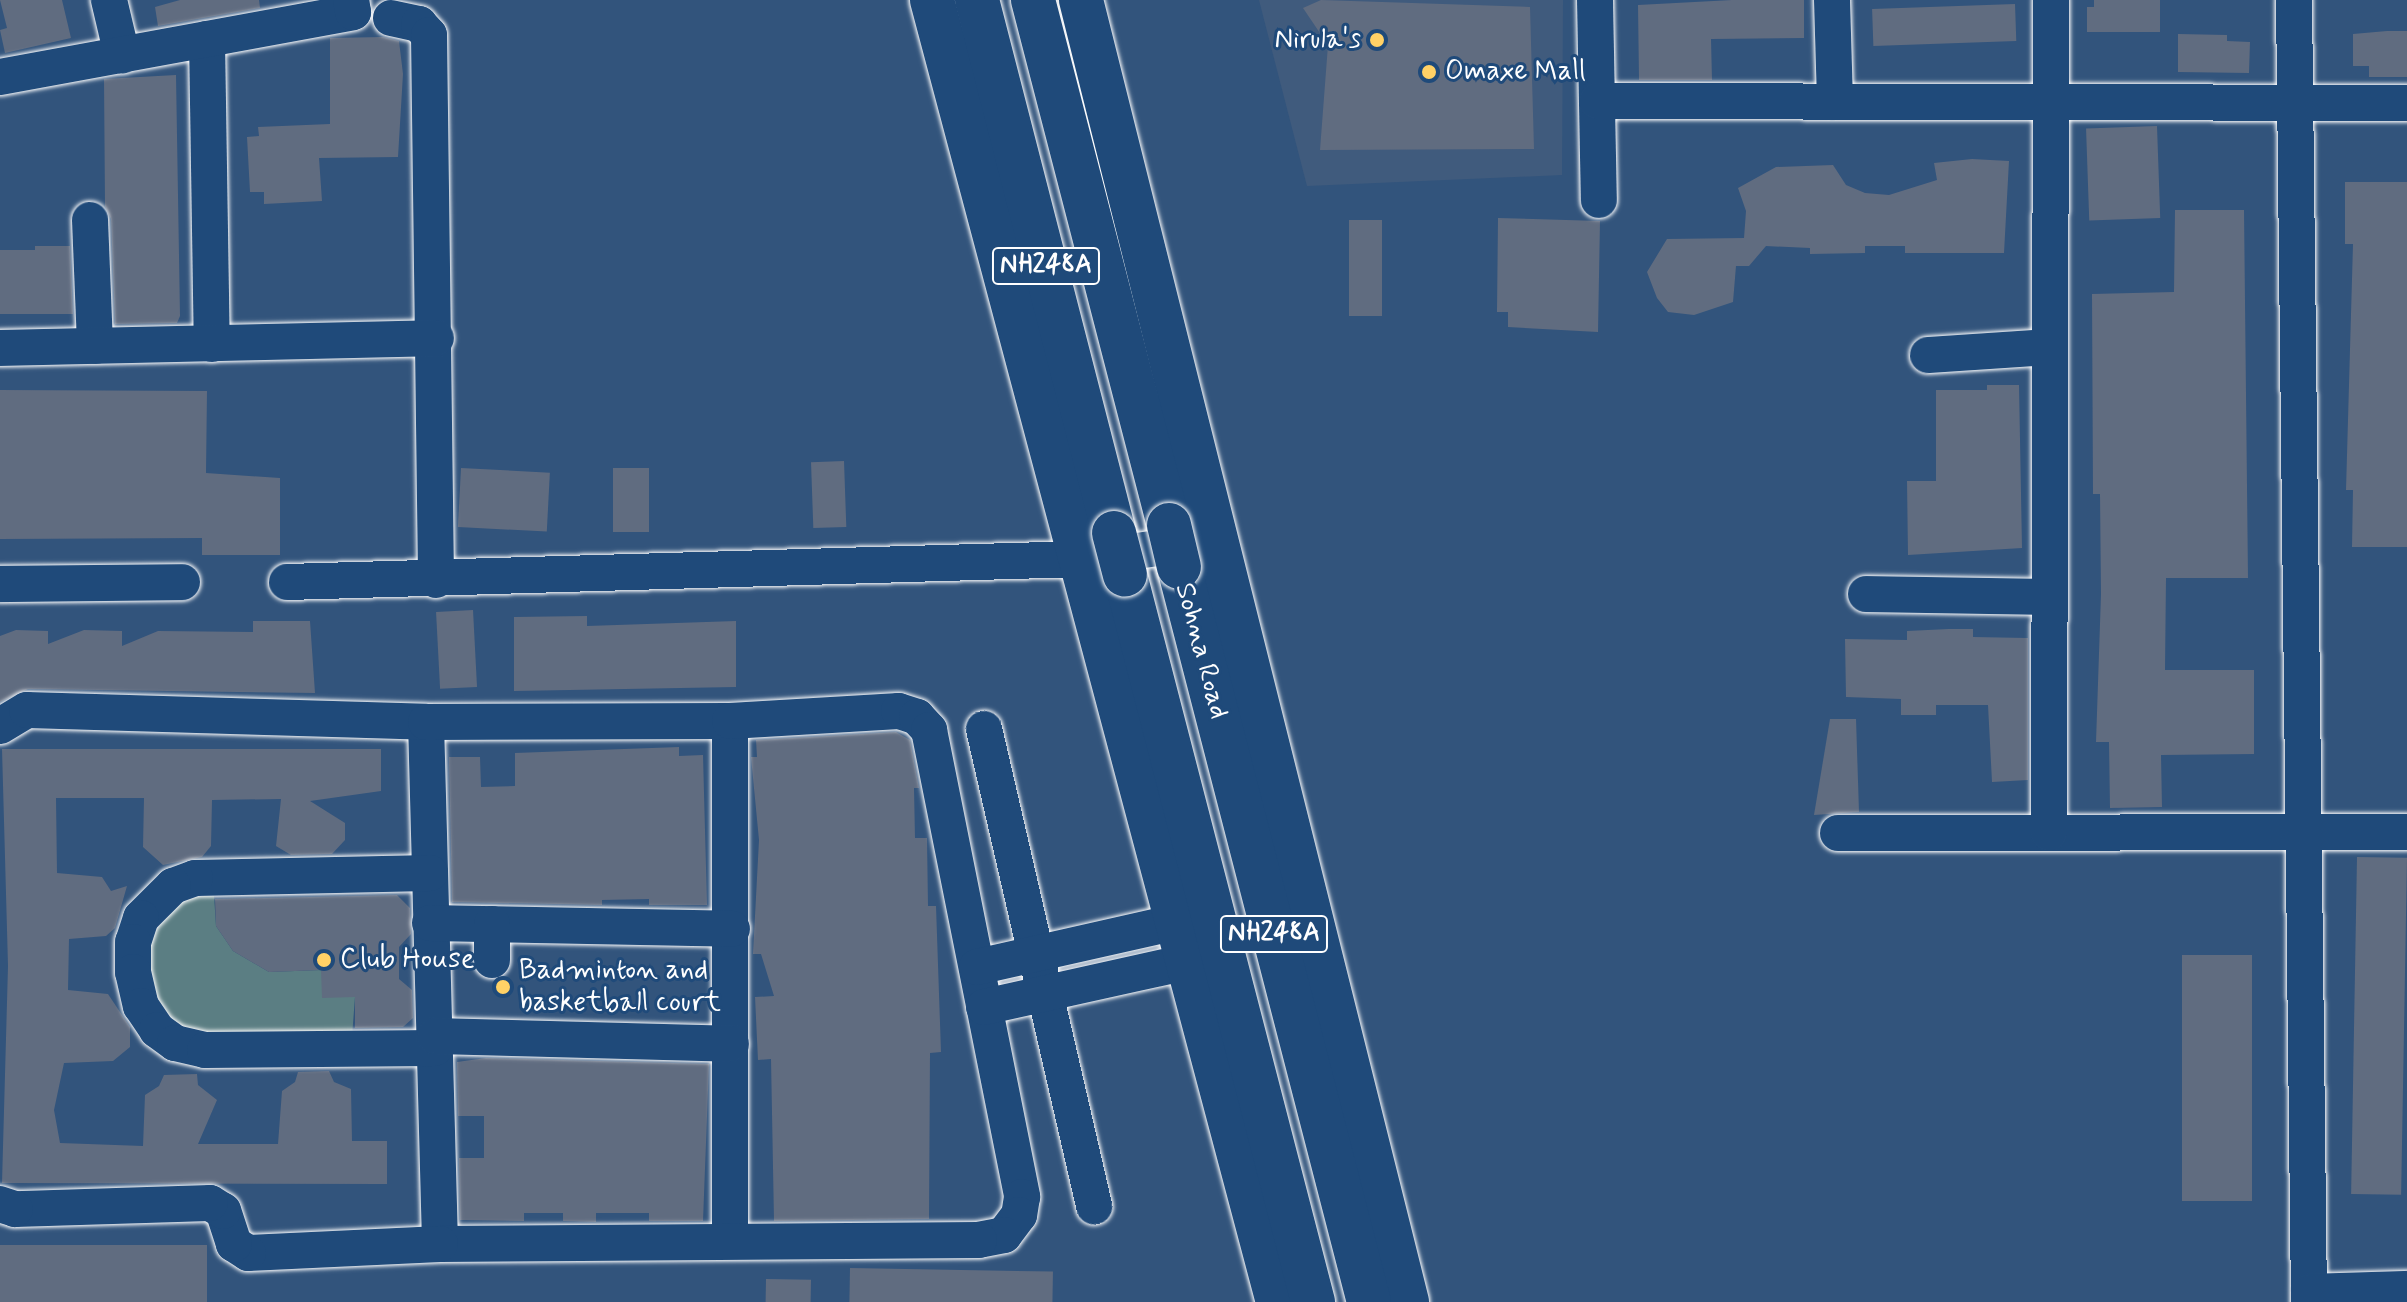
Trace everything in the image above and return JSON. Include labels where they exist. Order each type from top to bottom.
[{"type":"main road","points":[[932,0],[1098,546],[1184,942],[1278,1302]]},
{"type":"main road","name":"Sohna Road","points":[[977,0],[1098,546],[1125,575],[1313,1302]]},
{"type":"main road","name":"Sohna Road","points":[[1033,0],[1369,1302]]},
{"type":"main road","points":[[1081,0],[1407,1302]]},
{"type":"street","points":[[109,0],[122,55]]},
{"type":"street","points":[[0,77],[353,12],[351,0]]},
{"type":"street","points":[[1595,0],[1599,200]]},
{"type":"street","points":[[1832,0],[1835,102]]},
{"type":"street","points":[[2049,833],[2051,0]]},
{"type":"street","points":[[2294,0],[2309,1297],[2407,1289]]},
{"type":"street","points":[[391,18],[419,24],[429,35],[436,338],[436,580]]},
{"type":"street","points":[[207,39],[212,344]]},
{"type":"street","points":[[1597,101],[2407,103]]},
{"type":"street","points":[[90,220],[95,346]]},
{"type":"street","points":[[0,348],[436,338]]},
{"type":"street","points":[[1928,355],[2050,347]]},
{"type":"street","points":[[287,582],[436,580],[1217,540]]},
{"type":"street","points":[[0,584],[182,582]]},
{"type":"street","points":[[1866,594],[2049,597]]},
{"type":"street","points":[[0,726],[27,710],[426,722],[730,721],[899,711],[917,717],[929,730],[1022,1197],[1019,1215],[1004,1235],[979,1240],[440,1244],[248,1253],[234,1244],[223,1211],[210,1203],[15,1209],[0,1204]]},
{"type":"street","points":[[730,721],[730,1241]]},
{"type":"street","points":[[426,722],[440,1244]]},
{"type":"street","points":[[984,729],[1039,956],[1094,1206]]},
{"type":"street","points":[[1838,833],[2407,832]]},
{"type":"street","points":[[430,873],[195,878],[173,886],[141,918],[133,942],[133,972],[141,1006],[157,1030],[175,1043],[205,1050],[435,1042],[731,1044]]},
{"type":"street","points":[[430,923],[732,929]]},
{"type":"street","points":[[492,924],[492,960]]},
{"type":"street","points":[[977,967],[1039,956],[1184,942]]},
{"type":"street","points":[[984,1007],[1047,995],[1184,942]]},
{"type":"shaded area","name":"Omaxe Mall","points":[[1259,0],[1563,0],[1562,175],[1307,186]]},
{"type":"green space","points":[[214,895],[216,926],[233,951],[269,972],[321,970],[355,997],[352,1037],[188,1039],[155,997],[144,948],[177,899]]},
{"type":"building","points":[[0,0],[62,0],[71,38],[5,53],[0,30],[7,28]]},
{"type":"building","points":[[180,0],[259,0],[260,8],[158,26],[155,7]]},
{"type":"building","name":"Omaxe Mall","points":[[1321,0],[1530,7],[1534,149],[1320,150],[1328,45],[1303,8]]},
{"type":"building","points":[[1804,0],[1804,38],[1711,39],[1712,80],[1639,80],[1638,5]]},
{"type":"building","points":[[2094,0],[2160,0],[2160,32],[2087,32],[2087,7],[2094,7]]},
{"type":"building","points":[[2015,4],[2016,41],[1873,46],[1872,9]]},
{"type":"building","points":[[2407,31],[2407,77],[2369,77],[2369,66],[2353,66],[2353,34]]},
{"type":"building","points":[[2178,34],[2227,35],[2227,41],[2250,42],[2249,73],[2178,72]]},
{"type":"building","points":[[383,37],[399,41],[403,74],[398,157],[319,158],[322,201],[264,204],[264,192],[250,192],[247,137],[259,136],[258,127],[330,124],[330,38]]},
{"type":"building","points":[[176,75],[180,316],[177,323],[115,324],[111,219],[105,206],[104,79]]},
{"type":"building","points":[[2157,126],[2160,218],[2089,220],[2086,128]]},
{"type":"building","points":[[1972,159],[2009,161],[2004,253],[1905,253],[1905,246],[1865,246],[1865,253],[1810,254],[1810,248],[1766,246],[1749,266],[1736,266],[1733,302],[1694,315],[1668,312],[1657,298],[1647,272],[1667,239],[1744,238],[1746,211],[1738,188],[1776,167],[1833,165],[1846,185],[1865,193],[1889,195],[1937,180],[1934,163]]},
{"type":"building","points":[[2345,182],[2407,182],[2407,547],[2352,547],[2353,490],[2346,490],[2353,244],[2345,244]]},
{"type":"building","points":[[2175,210],[2244,210],[2248,578],[2166,578],[2165,670],[2254,670],[2254,754],[2161,755],[2162,807],[2110,808],[2109,742],[2096,742],[2101,594],[2100,494],[2093,494],[2092,294],[2174,292]]},
{"type":"building","points":[[1498,218],[1600,221],[1598,332],[1508,327],[1508,312],[1497,312]]},
{"type":"building","points":[[1349,220],[1382,220],[1382,316],[1349,316]]},
{"type":"building","points":[[35,246],[70,246],[73,314],[0,314],[0,250],[35,250]]},
{"type":"building","points":[[1987,385],[2019,385],[2022,548],[1908,555],[1907,481],[1936,481],[1936,390],[1987,390]]},
{"type":"building","points":[[0,390],[207,391],[206,473],[280,478],[280,555],[202,555],[202,538],[0,539]]},
{"type":"building","points":[[844,461],[846,527],[813,528],[811,462]]},
{"type":"building","points":[[461,468],[550,473],[547,532],[458,527]]},
{"type":"building","points":[[613,468],[649,468],[649,532],[613,532]]},
{"type":"building","points":[[473,610],[477,687],[440,689],[436,612]]},
{"type":"building","points":[[587,616],[587,626],[736,621],[736,687],[514,691],[514,617]]},
{"type":"building","points":[[253,621],[310,621],[315,693],[28,689],[0,702],[0,636],[16,630],[48,631],[48,644],[84,630],[122,631],[122,646],[158,631],[253,632]]},
{"type":"building","points":[[1973,629],[1973,637],[2028,638],[2028,780],[1992,782],[1988,705],[1936,705],[1936,715],[1901,715],[1901,699],[1846,697],[1845,639],[1907,640],[1907,631]]},
{"type":"building","points":[[1830,719],[1856,719],[1859,812],[1814,815]]},
{"type":"building","points":[[896,732],[910,740],[919,788],[914,788],[915,838],[927,838],[928,906],[936,906],[941,1052],[930,1053],[929,1219],[774,1221],[771,1059],[758,1060],[755,997],[774,996],[761,954],[753,954],[759,840],[751,757],[757,757],[756,740]]},
{"type":"building","points":[[679,747],[679,756],[703,755],[707,905],[649,905],[649,899],[602,900],[602,905],[452,902],[449,757],[480,757],[481,787],[515,786],[515,753]]},
{"type":"building","points":[[2,749],[381,749],[381,791],[310,801],[345,823],[345,840],[332,854],[291,855],[276,846],[281,799],[212,800],[211,846],[202,857],[163,865],[143,847],[144,798],[56,798],[57,873],[102,877],[111,891],[127,886],[115,928],[106,936],[69,939],[68,990],[108,994],[130,1027],[130,1047],[113,1061],[64,1063],[54,1110],[60,1143],[143,1146],[145,1095],[159,1086],[164,1075],[197,1074],[198,1085],[217,1100],[198,1144],[278,1144],[282,1091],[295,1082],[298,1072],[329,1071],[334,1082],[351,1089],[352,1141],[387,1141],[387,1184],[2,1183],[8,966]]},
{"type":"building","points":[[2357,857],[2407,858],[2401,1195],[2351,1194]]},
{"type":"building","name":"Club House","points":[[397,895],[410,908],[411,934],[399,947],[399,979],[412,990],[413,1018],[403,1027],[355,1028],[355,997],[322,998],[321,970],[269,972],[233,951],[216,926],[215,899]]},
{"type":"building","points":[[2182,955],[2252,955],[2252,1201],[2182,1201]]},
{"type":"building","points":[[486,1058],[709,1064],[703,1221],[649,1221],[649,1213],[596,1213],[596,1222],[563,1221],[563,1213],[524,1213],[524,1221],[460,1220],[459,1158],[484,1158],[484,1116],[458,1116],[457,1062]]},
{"type":"building","points":[[0,1245],[207,1245],[207,1302],[0,1302]]},
{"type":"building","points":[[850,1268],[1053,1272],[1052,1302],[849,1302]]},
{"type":"building","points":[[766,1279],[811,1280],[811,1302],[766,1302]]},
{"type":"place","name":"Nirula's","points":[[1377,40]]},
{"type":"place","name":"Omaxe Mall","points":[[1429,72]]},
{"type":"place","name":"Club House","points":[[324,960]]},
{"type":"place","name":"Badminton and basketball court","points":[[503,987]]}]
